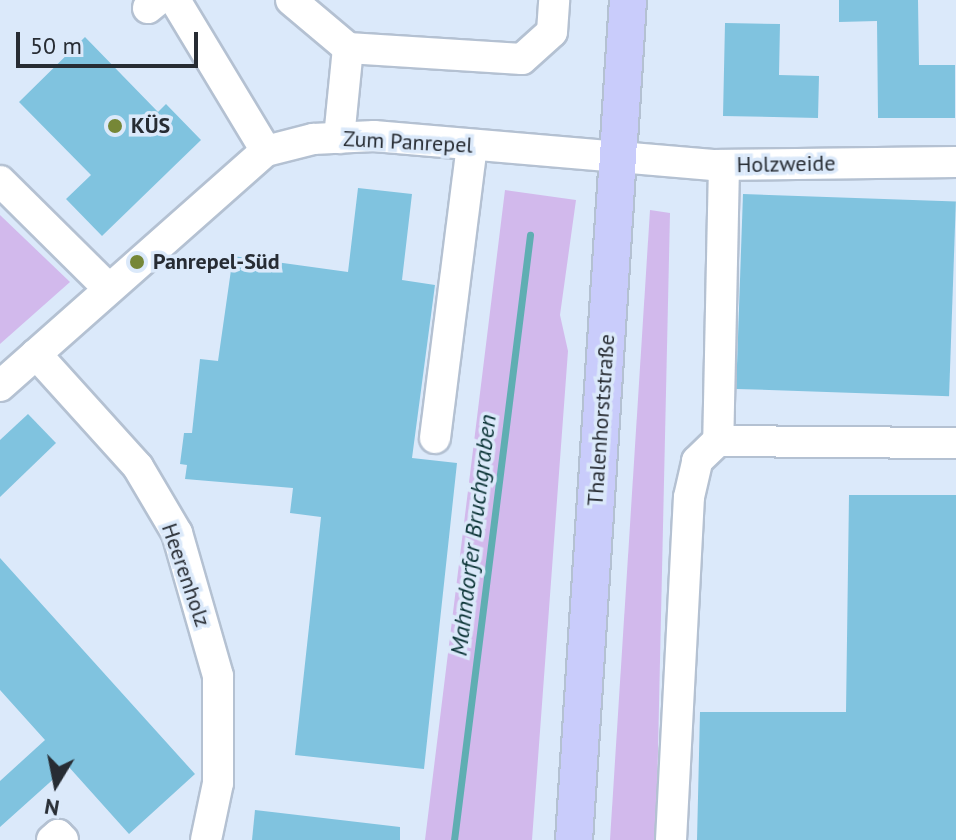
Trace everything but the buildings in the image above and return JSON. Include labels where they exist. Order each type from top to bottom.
[{"type":"main road","name":"Thalenhorststraße","points":[[574,840],[628,0]]},
{"type":"street","points":[[291,0],[348,48],[522,59],[552,32],[554,0]]},
{"type":"street","points":[[0,386],[266,151],[161,3]]},
{"type":"street","points":[[339,138],[348,48]]},
{"type":"street","name":"Zum Panrepel","points":[[266,151],[339,138],[472,145],[617,159]]},
{"type":"street","points":[[435,438],[472,145]]},
{"type":"street","name":"Holzweide","points":[[617,159],[724,165],[956,162]]},
{"type":"street","points":[[718,441],[724,165]]},
{"type":"street","points":[[0,181],[108,288]]},
{"type":"street","name":"Heerenholz","points":[[36,354],[138,467],[177,533],[218,676],[218,783],[206,840]]},
{"type":"street","points":[[671,840],[689,497],[697,461],[718,441],[956,443]]},
{"type":"street","points":[[52,840],[58,835],[63,840]]},
{"type":"shaded area","points":[[505,190],[576,200],[560,315],[568,351],[532,840],[425,840]]},
{"type":"shaded area","points":[[650,210],[670,213],[656,840],[610,840]]},
{"type":"shaded area","points":[[0,215],[70,282],[0,344]]},
{"type":"waterway","name":"Mahndorfer Bruchgraben","points":[[454,840],[530,235]]},
{"type":"place","name":"KÜS","points":[[115,126]]},
{"type":"place","name":"Panrepel-Süd","points":[[137,262]]}]
